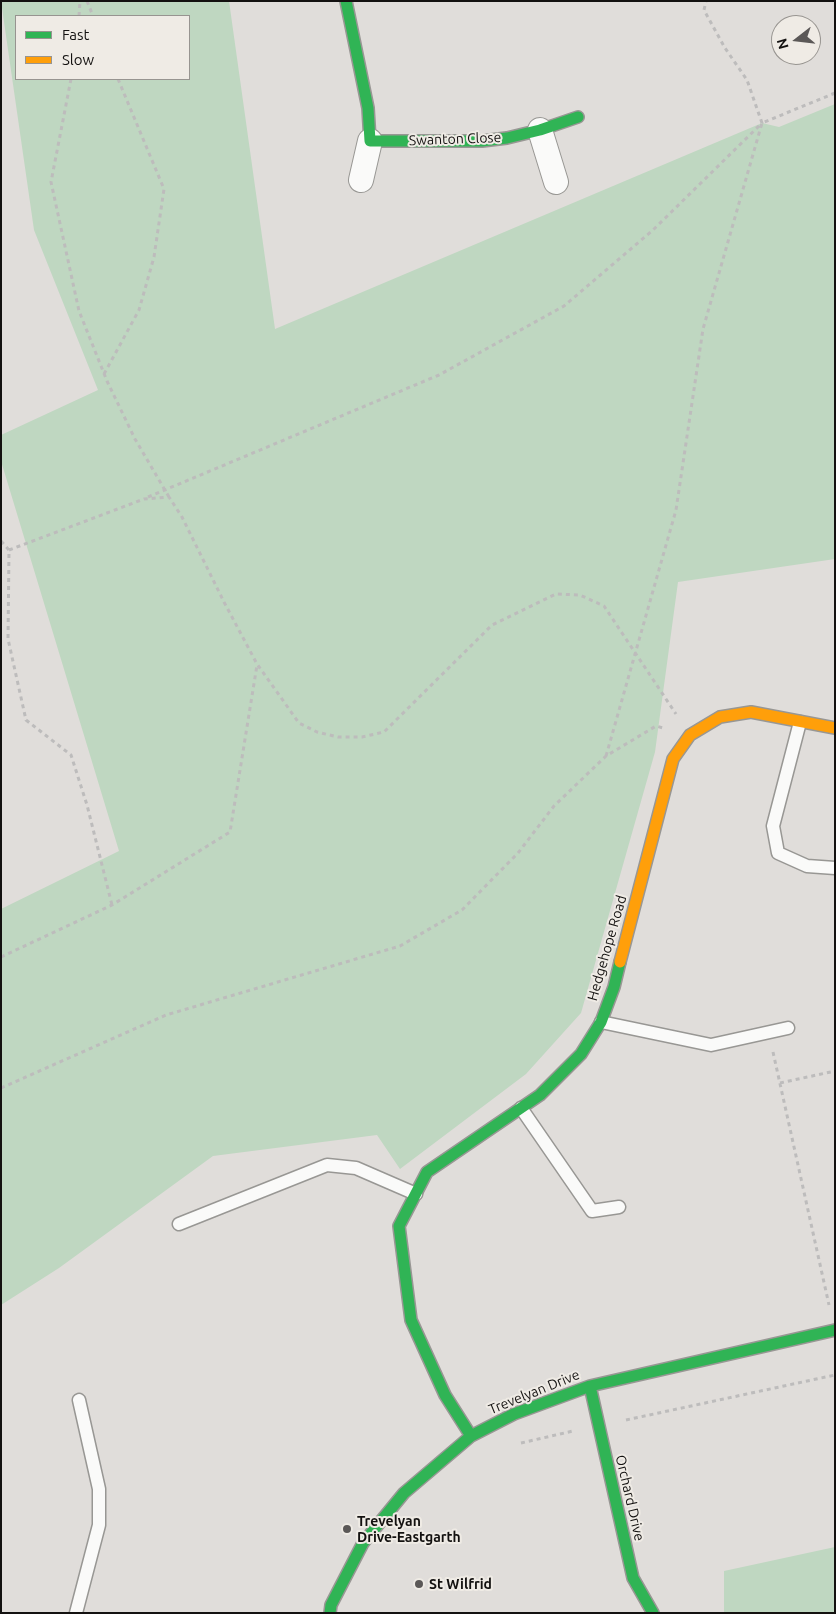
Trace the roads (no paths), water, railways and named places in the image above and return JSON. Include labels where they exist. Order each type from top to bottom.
[{"type":"street","points":[[346,1],[368,108],[370,142],[361,180]]},
{"type":"street","name":"Swanton Close","points":[[370,142],[507,138],[540,130],[578,117]]},
{"type":"street","points":[[540,130],[556,182]]},
{"type":"street","name":"Hedgehope Road","points":[[471,1436],[445,1395],[411,1320],[399,1226],[427,1172],[540,1095],[581,1054],[601,1022],[614,987],[673,759],[690,735],[720,716],[751,712],[835,728]]},
{"type":"street","name":"Trevelyan Drive","points":[[330,1613],[331,1605],[363,1542],[404,1493],[471,1436],[514,1414],[590,1386],[835,1330]]},
{"type":"street","name":"Orchard Drive","points":[[590,1386],[633,1578],[653,1613]]},
{"type":"lane","points":[[800,722],[773,826],[778,853],[806,866],[835,868]]},
{"type":"lane","points":[[601,1022],[711,1045],[788,1028]]},
{"type":"lane","points":[[521,1108],[592,1211],[619,1207]]},
{"type":"lane","points":[[180,1224],[327,1165],[356,1168],[416,1194]]},
{"type":"lane","points":[[76,1613],[99,1525],[99,1489],[79,1400]]},
{"type":"place","name":"Trevelyan Drive-Eastgarth","points":[[347,1529]]},
{"type":"place","name":"St Wilfrid","points":[[419,1584]]}]
